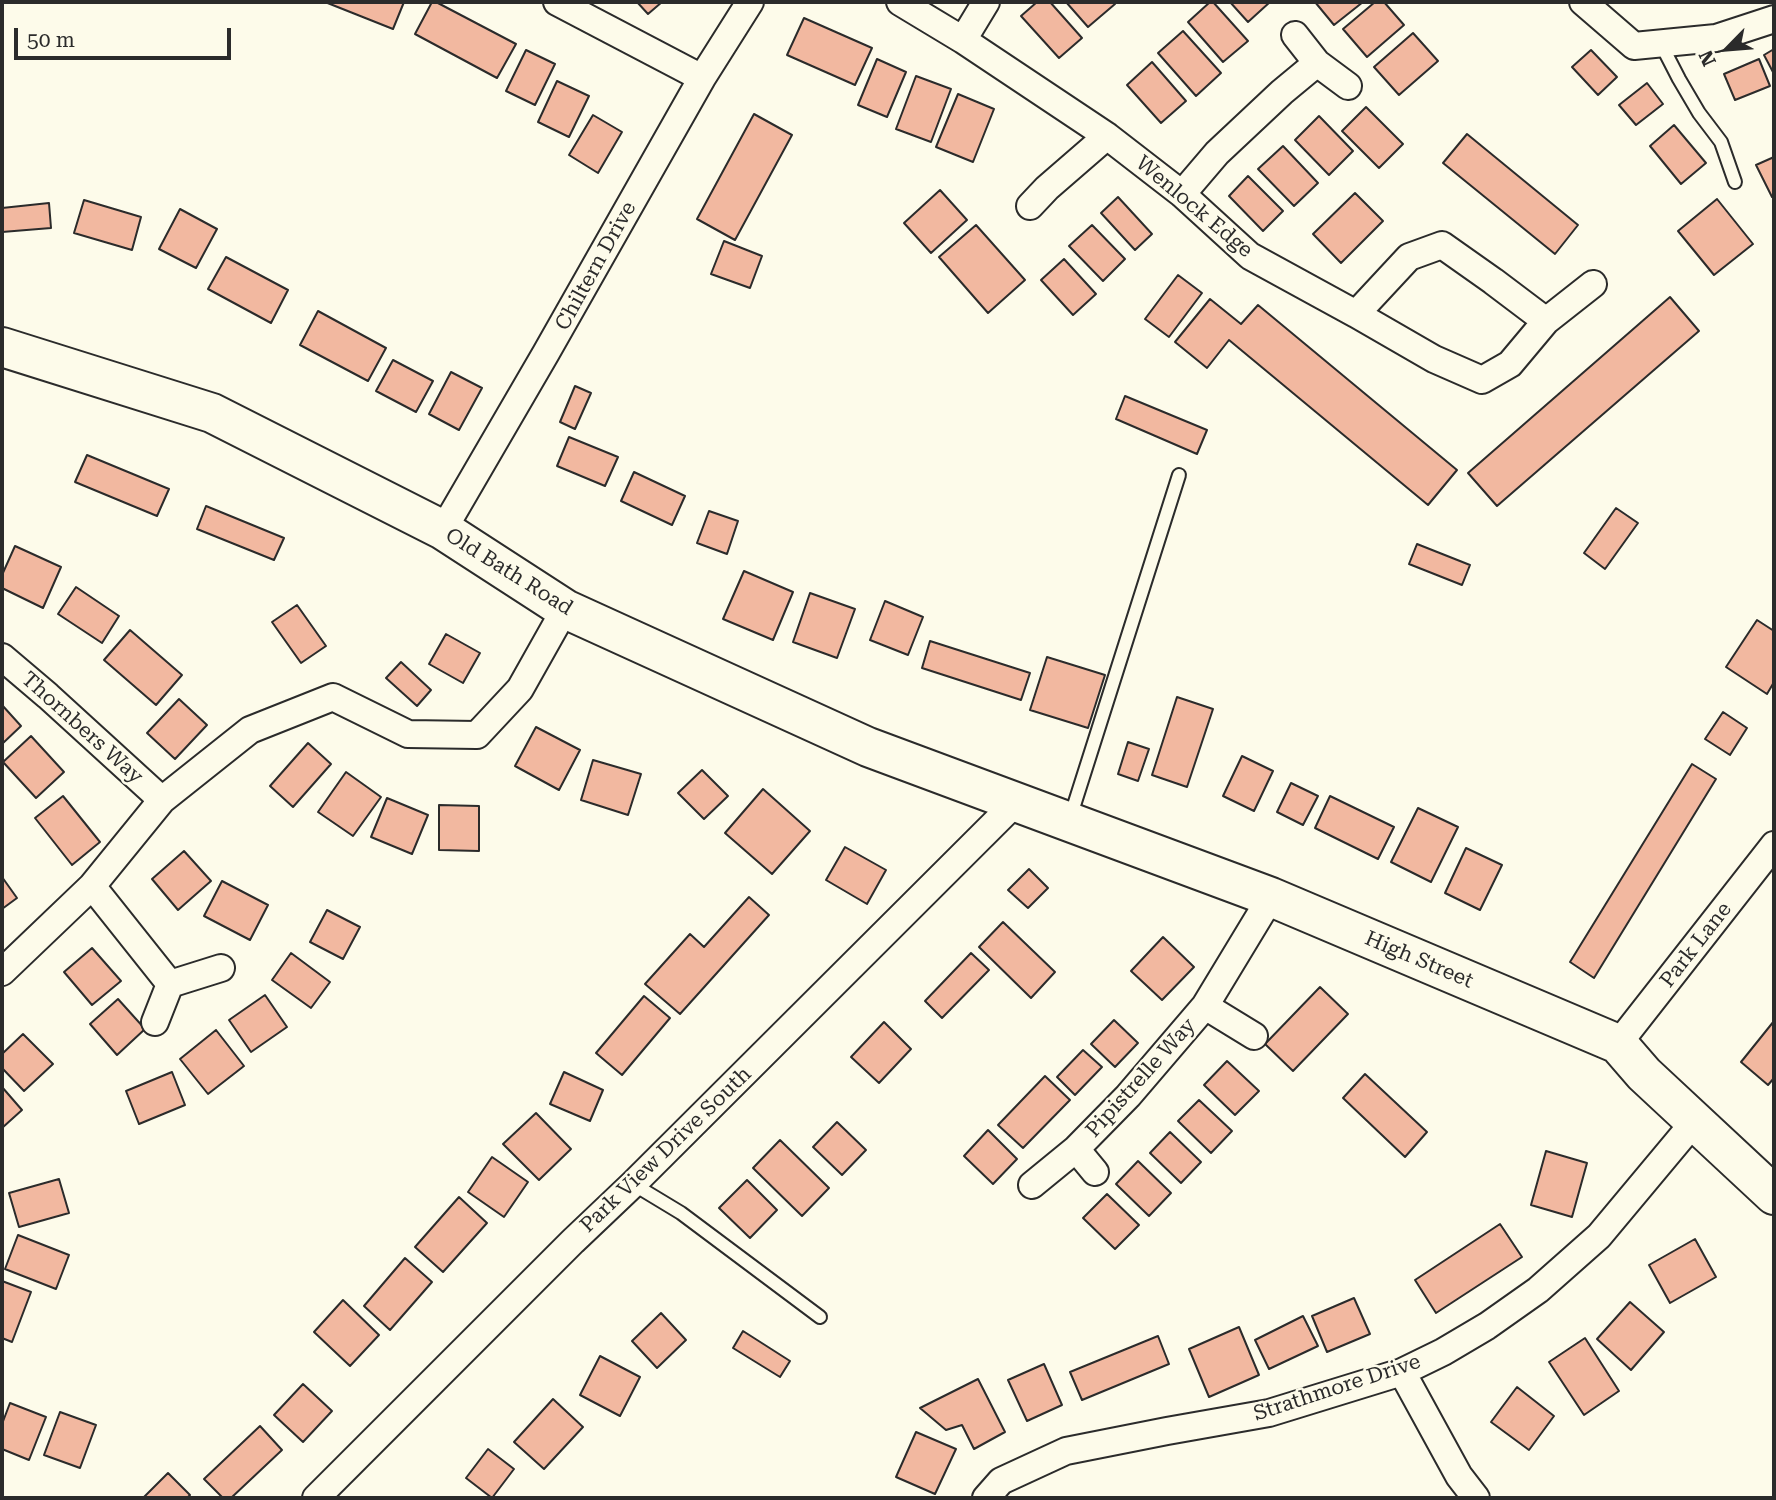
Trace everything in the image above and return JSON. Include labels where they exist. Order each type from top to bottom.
[{"type":"main road","name":"Old Bath Road","points":[[2,347],[212,413],[443,530],[565,609],[868,747],[1016,802]]},
{"type":"main road","name":"High Street","points":[[1016,802],[1271,897],[1618,1044],[1644,1074],[1774,1195]]},
{"type":"street","points":[[557,2],[702,78]]},
{"type":"street","name":"Chiltern Drive","points":[[443,530],[702,78],[750,2]]},
{"type":"street","name":"Wenlock Edge","points":[[900,2],[963,40],[1107,136],[1182,194],[1250,256],[1434,359],[1482,380],[1510,364],[1546,321],[1593,284]]},
{"type":"street","points":[[963,40],[986,2]]},
{"type":"street","points":[[1583,2],[1634,46],[1716,38],[1774,19]]},
{"type":"street","points":[[1295,35],[1317,63],[1348,86]]},
{"type":"street","points":[[1182,194],[1217,153],[1317,63]]},
{"type":"street","points":[[1030,206],[1107,136]]},
{"type":"street","points":[[1356,314],[1409,257],[1442,246],[1546,321]]},
{"type":"street","points":[[2,972],[92,886],[162,800],[250,730],[333,697],[408,734],[477,735],[520,689],[565,609]]},
{"type":"street","name":"Thornbers Way","points":[[2,657],[162,800]]},
{"type":"street","name":"Park View Drive South","points":[[316,1498],[1016,802]]},
{"type":"street","name":"Park Lane","points":[[1618,1044],[1774,845]]},
{"type":"street","points":[[92,886],[170,984]]},
{"type":"street","name":"Pipistrelle Way","points":[[1032,1185],[1076,1149],[1128,1096],[1205,1006],[1271,897]]},
{"type":"street","points":[[170,984],[221,968]]},
{"type":"street","points":[[155,1022],[170,984]]},
{"type":"street","name":"Pipistrelle Way","points":[[1205,1006],[1254,1036]]},
{"type":"street","name":"Strathmore Drive","points":[[986,1498],[1001,1481],[1066,1451],[1269,1413],[1402,1372],[1444,1352],[1538,1290],[1599,1236],[1695,1121]]},
{"type":"street","name":"Pipistrelle Way","points":[[1076,1149],[1096,1172]]},
{"type":"street","points":[[1402,1372],[1459,1476],[1476,1498]]},
{"type":"lane","points":[[1661,44],[1699,113],[1721,142],[1735,182]]},
{"type":"lane","points":[[1068,822],[1179,475]]},
{"type":"lane","points":[[633,1184],[681,1213],[820,1317]]},
{"type":"building","points":[[325,2],[404,2],[393,29]]},
{"type":"building","points":[[432,2],[516,44],[497,78],[415,34]]},
{"type":"building","points":[[637,2],[662,2],[648,14]]},
{"type":"building","points":[[1037,2],[1050,2],[1082,38],[1059,58],[1021,16]]},
{"type":"building","points":[[1066,2],[1113,2],[1115,4],[1088,27]]},
{"type":"building","points":[[1213,2],[1248,41],[1223,62],[1188,22]]},
{"type":"building","points":[[1230,2],[1270,2],[1248,22]]},
{"type":"building","points":[[1315,2],[1363,2],[1334,25]]},
{"type":"building","points":[[1375,2],[1384,2],[1404,25],[1367,57],[1343,29]]},
{"type":"building","points":[[804,18],[872,48],[855,85],[787,55]]},
{"type":"building","points":[[1183,31],[1221,73],[1196,96],[1158,53]]},
{"type":"building","points":[[1413,33],[1438,61],[1399,95],[1374,67]]},
{"type":"building","points":[[1774,49],[1774,74],[1764,55]]},
{"type":"building","points":[[526,50],[555,64],[535,105],[506,91]]},
{"type":"building","points":[[1591,50],[1617,77],[1598,95],[1572,67]]},
{"type":"building","points":[[877,59],[906,72],[887,117],[858,105]]},
{"type":"building","points":[[1759,59],[1770,86],[1735,100],[1724,74]]},
{"type":"building","points":[[1152,62],[1186,101],[1161,123],[1127,85]]},
{"type":"building","points":[[916,76],[951,89],[931,142],[896,129]]},
{"type":"building","points":[[557,81],[589,96],[569,137],[538,122]]},
{"type":"building","points":[[1647,83],[1663,104],[1636,125],[1619,105]]},
{"type":"building","points":[[958,94],[994,109],[973,162],[936,147]]},
{"type":"building","points":[[1366,107],[1403,144],[1379,168],[1342,131]]},
{"type":"building","points":[[754,114],[792,135],[735,240],[697,219]]},
{"type":"building","points":[[593,115],[622,132],[598,173],[569,155]]},
{"type":"building","points":[[1319,116],[1353,151],[1329,175],[1295,140]]},
{"type":"building","points":[[1674,125],[1706,163],[1681,184],[1650,146]]},
{"type":"building","points":[[1467,134],[1578,225],[1555,254],[1443,163]]},
{"type":"building","points":[[1283,146],[1318,183],[1294,206],[1258,169]]},
{"type":"building","points":[[1774,157],[1774,196],[1772,197],[1756,165]]},
{"type":"building","points":[[1248,176],[1283,211],[1263,231],[1229,196]]},
{"type":"building","points":[[940,190],[967,220],[931,253],[904,223]]},
{"type":"building","points":[[1355,193],[1383,221],[1341,263],[1313,234]]},
{"type":"building","points":[[1118,197],[1152,234],[1135,250],[1101,213]]},
{"type":"building","points":[[1717,199],[1753,244],[1714,275],[1678,231]]},
{"type":"building","points":[[84,200],[141,217],[132,250],[74,233]]},
{"type":"building","points":[[49,203],[51,228],[2,232],[2,208]]},
{"type":"building","points":[[180,209],[217,229],[196,268],[159,249]]},
{"type":"building","points":[[976,225],[1025,280],[988,313],[939,257]]},
{"type":"building","points":[[1092,225],[1125,259],[1103,281],[1069,246]]},
{"type":"building","points":[[724,241],[762,256],[750,288],[711,274]]},
{"type":"building","points":[[226,257],[288,290],[271,323],[208,289]]},
{"type":"building","points":[[1064,259],[1096,294],[1073,315],[1041,280]]},
{"type":"building","points":[[1178,275],[1202,293],[1169,337],[1145,319]]},
{"type":"building","points":[[1670,297],[1699,331],[1497,506],[1468,473]]},
{"type":"building","points":[[1210,299],[1241,324],[1258,305],[1457,470],[1428,505],[1229,340],[1207,368],[1175,342]]},
{"type":"building","points":[[318,311],[386,348],[368,381],[300,345]]},
{"type":"building","points":[[393,360],[433,381],[416,412],[376,391]]},
{"type":"building","points":[[451,372],[482,388],[459,430],[429,414]]},
{"type":"building","points":[[575,386],[591,393],[575,429],[560,422]]},
{"type":"building","points":[[1125,396],[1207,430],[1197,454],[1116,419]]},
{"type":"building","points":[[569,437],[618,457],[605,486],[557,466]]},
{"type":"building","points":[[87,455],[169,489],[157,516],[75,482]]},
{"type":"building","points":[[634,472],[685,496],[672,525],[621,501]]},
{"type":"building","points":[[206,506],[284,538],[274,560],[197,529]]},
{"type":"building","points":[[1616,508],[1638,523],[1605,569],[1584,553]]},
{"type":"building","points":[[709,511],[738,521],[727,554],[697,543]]},
{"type":"building","points":[[1417,544],[1470,565],[1462,585],[1409,564]]},
{"type":"building","points":[[15,546],[61,567],[43,608],[2,588],[2,575]]},
{"type":"building","points":[[744,571],[793,592],[773,640],[723,619]]},
{"type":"building","points":[[76,587],[119,616],[102,643],[58,614]]},
{"type":"building","points":[[810,593],[855,609],[837,658],[793,642]]},
{"type":"building","points":[[885,601],[923,617],[908,655],[870,640]]},
{"type":"building","points":[[297,605],[326,646],[301,663],[272,622]]},
{"type":"building","points":[[1757,620],[1774,631],[1774,682],[1767,694],[1726,667]]},
{"type":"building","points":[[130,630],[182,675],[156,705],[104,660]]},
{"type":"building","points":[[446,634],[480,653],[463,683],[429,664]]},
{"type":"building","points":[[930,641],[1030,673],[1021,700],[922,668]]},
{"type":"building","points":[[1047,657],[1105,675],[1088,728],[1030,710]]},
{"type":"building","points":[[401,662],[431,690],[417,706],[386,678]]},
{"type":"building","points":[[1177,697],[1213,709],[1187,787],[1152,775]]},
{"type":"building","points":[[179,699],[207,725],[175,759],[147,733]]},
{"type":"building","points":[[2,705],[21,726],[2,744]]},
{"type":"building","points":[[1723,712],[1747,728],[1730,755],[1705,739]]},
{"type":"building","points":[[536,727],[580,750],[559,790],[515,766]]},
{"type":"building","points":[[31,736],[64,772],[36,798],[3,762]]},
{"type":"building","points":[[1128,742],[1149,749],[1138,781],[1118,774]]},
{"type":"building","points":[[308,743],[331,764],[293,807],[270,786]]},
{"type":"building","points":[[1242,756],[1273,771],[1254,811],[1223,796]]},
{"type":"building","points":[[593,760],[641,774],[628,815],[581,800]]},
{"type":"building","points":[[1692,764],[1716,779],[1594,978],[1570,962]]},
{"type":"building","points":[[702,770],[728,796],[704,819],[678,793]]},
{"type":"building","points":[[346,772],[381,797],[353,836],[318,812]]},
{"type":"building","points":[[1291,783],[1318,796],[1303,825],[1277,812]]},
{"type":"building","points":[[763,789],[810,831],[772,874],[725,833]]},
{"type":"building","points":[[63,796],[100,842],[72,865],[35,818]]},
{"type":"building","points":[[1330,796],[1394,827],[1378,859],[1315,828]]},
{"type":"building","points":[[387,798],[428,815],[412,854],[371,837]]},
{"type":"building","points":[[439,805],[479,806],[479,851],[439,850]]},
{"type":"building","points":[[1418,808],[1458,827],[1431,882],[1391,862]]},
{"type":"building","points":[[845,847],[886,870],[867,904],[826,880]]},
{"type":"building","points":[[1466,848],[1502,865],[1480,910],[1445,893]]},
{"type":"building","points":[[184,851],[211,881],[178,910],[152,879]]},
{"type":"building","points":[[1029,869],[1048,888],[1028,908],[1008,890]]},
{"type":"building","points":[[2,877],[17,898],[2,909]]},
{"type":"building","points":[[222,881],[268,905],[250,940],[204,916]]},
{"type":"building","points":[[749,897],[769,915],[680,1014],[645,984],[690,934],[704,947]]},
{"type":"building","points":[[327,910],[360,927],[343,959],[310,942]]},
{"type":"building","points":[[1003,922],[1055,972],[1031,998],[979,947]]},
{"type":"building","points":[[1163,937],[1194,967],[1162,1000],[1131,971]]},
{"type":"building","points":[[92,948],[121,981],[92,1005],[64,972]]},
{"type":"building","points":[[291,953],[330,982],[311,1008],[272,980]]},
{"type":"building","points":[[971,953],[989,970],[942,1018],[925,1001]]},
{"type":"building","points":[[1320,987],[1348,1014],[1293,1071],[1265,1044]]},
{"type":"building","points":[[265,995],[287,1027],[251,1052],[229,1020]]},
{"type":"building","points":[[644,996],[670,1018],[622,1075],[596,1053]]},
{"type":"building","points":[[118,999],[145,1029],[117,1055],[90,1024]]},
{"type":"building","points":[[1114,1020],[1138,1043],[1115,1067],[1091,1044]]},
{"type":"building","points":[[1774,1021],[1774,1078],[1768,1085],[1741,1062]]},
{"type":"building","points":[[884,1022],[911,1049],[879,1083],[851,1057]]},
{"type":"building","points":[[216,1030],[244,1066],[208,1094],[180,1059]]},
{"type":"building","points":[[23,1034],[53,1064],[24,1091],[2,1068],[2,1054]]},
{"type":"building","points":[[1083,1050],[1102,1067],[1075,1095],[1057,1077]]},
{"type":"building","points":[[1227,1061],[1259,1091],[1235,1115],[1204,1085]]},
{"type":"building","points":[[172,1072],[185,1105],[139,1124],[126,1091]]},
{"type":"building","points":[[564,1072],[603,1090],[590,1121],[550,1104]]},
{"type":"building","points":[[1365,1074],[1427,1132],[1405,1157],[1343,1098]]},
{"type":"building","points":[[1045,1076],[1070,1100],[1023,1148],[998,1125]]},
{"type":"building","points":[[2,1087],[22,1110],[2,1128]]},
{"type":"building","points":[[1199,1100],[1232,1131],[1211,1153],[1178,1121]]},
{"type":"building","points":[[536,1113],[571,1149],[539,1180],[503,1144]]},
{"type":"building","points":[[837,1122],[866,1150],[842,1175],[813,1147]]},
{"type":"building","points":[[988,1130],[1017,1159],[993,1184],[964,1156]]},
{"type":"building","points":[[1170,1132],[1201,1162],[1181,1183],[1150,1153]]},
{"type":"building","points":[[780,1140],[829,1188],[802,1216],[753,1168]]},
{"type":"building","points":[[1546,1151],[1587,1163],[1572,1217],[1531,1205]]},
{"type":"building","points":[[492,1157],[528,1182],[504,1217],[468,1192]]},
{"type":"building","points":[[1138,1161],[1171,1193],[1149,1216],[1116,1184]]},
{"type":"building","points":[[59,1179],[69,1213],[19,1227],[9,1193]]},
{"type":"building","points":[[747,1180],[777,1210],[750,1238],[719,1208]]},
{"type":"building","points":[[1107,1194],[1139,1225],[1115,1249],[1083,1218]]},
{"type":"building","points":[[459,1197],[487,1223],[443,1272],[415,1247]]},
{"type":"building","points":[[1500,1224],[1522,1257],[1436,1313],[1415,1280]]},
{"type":"building","points":[[18,1235],[69,1255],[56,1289],[5,1269]]},
{"type":"building","points":[[1695,1239],[1716,1277],[1670,1303],[1649,1265]]},
{"type":"building","points":[[405,1258],[432,1282],[390,1330],[364,1306]]},
{"type":"building","points":[[2,1281],[31,1292],[12,1342],[2,1338]]},
{"type":"building","points":[[1354,1298],[1370,1334],[1327,1352],[1312,1316]]},
{"type":"building","points":[[343,1300],[379,1335],[350,1366],[314,1332]]},
{"type":"building","points":[[1630,1302],[1664,1332],[1631,1370],[1597,1339]]},
{"type":"building","points":[[661,1313],[686,1340],[657,1368],[632,1341]]},
{"type":"building","points":[[1303,1316],[1318,1346],[1269,1369],[1255,1340]]},
{"type":"building","points":[[1239,1327],[1259,1375],[1209,1397],[1189,1349]]},
{"type":"building","points":[[743,1331],[790,1361],[780,1377],[733,1348]]},
{"type":"building","points":[[1158,1336],[1169,1364],[1082,1400],[1070,1372]]},
{"type":"building","points":[[1585,1338],[1619,1391],[1584,1415],[1549,1362]]},
{"type":"building","points":[[600,1356],[640,1377],[620,1416],[580,1395]]},
{"type":"building","points":[[1044,1364],[1062,1405],[1027,1421],[1008,1380]]},
{"type":"building","points":[[978,1379],[1005,1432],[974,1449],[962,1425],[946,1430],[920,1408]]},
{"type":"building","points":[[303,1384],[332,1411],[303,1442],[274,1415]]},
{"type":"building","points":[[1517,1387],[1554,1416],[1529,1450],[1491,1422]]},
{"type":"building","points":[[553,1399],[583,1427],[544,1469],[514,1442]]},
{"type":"building","points":[[10,1403],[46,1417],[29,1460],[2,1449],[2,1424]]},
{"type":"building","points":[[60,1412],[96,1425],[80,1468],[44,1455]]},
{"type":"building","points":[[260,1426],[282,1450],[231,1498],[223,1498],[204,1479]]},
{"type":"building","points":[[916,1432],[956,1449],[935,1494],[896,1477]]},
{"type":"building","points":[[488,1449],[514,1469],[492,1498],[466,1478]]},
{"type":"building","points":[[168,1473],[190,1495],[187,1498],[143,1498]]}]
